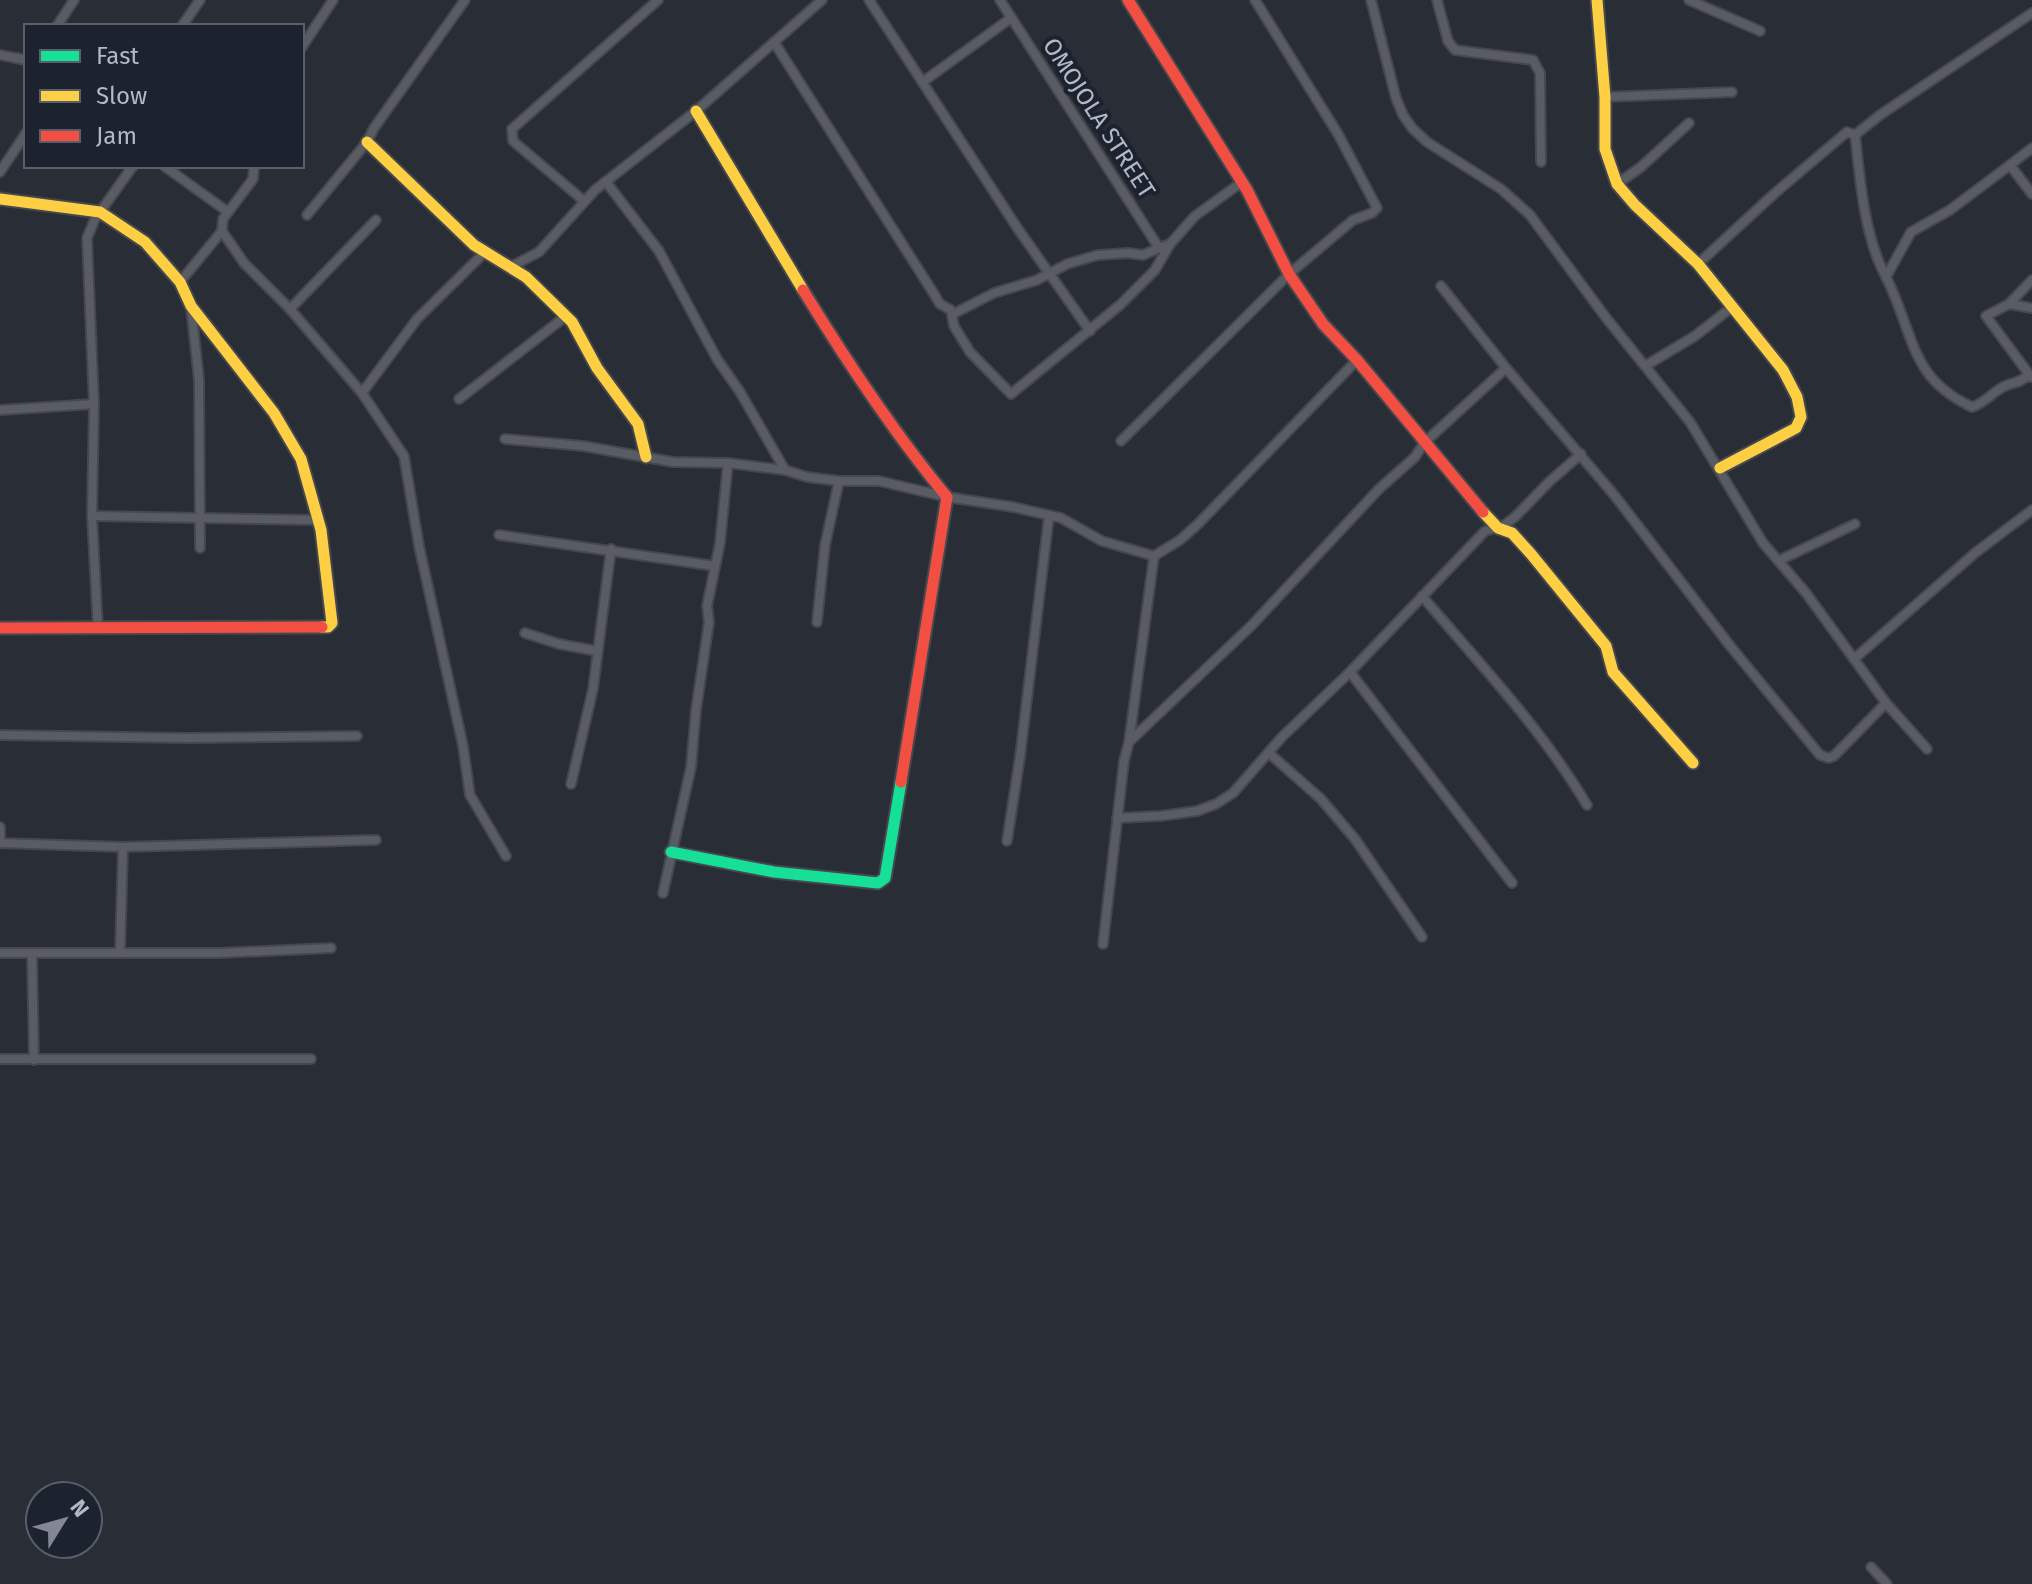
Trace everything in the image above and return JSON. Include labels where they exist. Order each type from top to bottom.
[{"type":"street","points":[[58,24],[74,0]]},
{"type":"street","points":[[183,24],[200,0]]},
{"type":"street","points":[[304,44],[333,0]]},
{"type":"street","points":[[307,215],[367,142],[465,0]]},
{"type":"street","points":[[584,201],[513,141],[512,129],[658,0]]},
{"type":"street","points":[[512,266],[539,252],[584,201],[696,111],[822,0]]},
{"type":"street","points":[[869,0],[1018,229],[1090,331]]},
{"type":"street","name":"OMOJOLA STREET","points":[[1000,0],[1159,248]]},
{"type":"street","points":[[1128,0],[1242,182],[1289,274],[1323,324],[1498,528],[1517,538],[1569,599],[1606,646],[1613,672],[1693,763]]},
{"type":"street","points":[[1121,441],[1289,274],[1345,226],[1372,213],[1377,205],[1338,134],[1255,0]]},
{"type":"street","points":[[1371,0],[1396,98],[1412,128],[1427,142],[1501,189],[1530,215],[1567,268],[1690,422],[1763,543],[1780,560],[1886,703],[1927,749]]},
{"type":"street","points":[[1437,0],[1448,41],[1455,50],[1533,60],[1540,73],[1541,162]]},
{"type":"street","points":[[1597,0],[1605,97],[1605,149],[1617,184],[1698,264],[1743,317],[1783,370],[1797,397],[1801,417],[1796,428],[1720,468]]},
{"type":"street","points":[[1689,0],[1760,31]]},
{"type":"street","points":[[1855,135],[2032,13]]},
{"type":"street","points":[[924,81],[1011,18]]},
{"type":"street","points":[[774,42],[934,294],[953,314],[954,326],[970,352],[1011,394],[1090,331],[1155,270],[1170,244],[1195,216],[1242,182]]},
{"type":"street","points":[[0,55],[24,60]]},
{"type":"street","points":[[1605,97],[1732,92]]},
{"type":"street","points":[[671,852],[788,874],[878,883],[885,878],[947,497],[909,451],[838,347],[696,111]]},
{"type":"street","points":[[1617,184],[1641,167],[1689,123]]},
{"type":"street","points":[[1698,264],[1847,132],[1855,135]]},
{"type":"street","points":[[1855,135],[1861,192],[1878,260],[1918,359],[1947,395],[1972,407],[1986,402],[2003,387],[2030,377],[1986,316],[2009,304],[2032,280]]},
{"type":"street","points":[[0,172],[24,136]]},
{"type":"street","points":[[367,142],[484,253],[512,266],[572,322],[597,368],[638,424],[646,457]]},
{"type":"street","points":[[1886,277],[1911,232],[1950,210],[2032,148]]},
{"type":"street","points":[[2010,165],[2032,194]]},
{"type":"street","points":[[98,629],[92,516],[94,404],[87,238],[100,212],[132,168]]},
{"type":"street","points":[[167,168],[228,212]]},
{"type":"street","points":[[180,282],[222,231],[223,219],[250,184],[254,168]]},
{"type":"street","points":[[606,182],[659,251],[717,359],[785,470]]},
{"type":"street","points":[[0,199],[100,212],[145,242],[180,282],[191,306],[274,413],[292,441],[307,475],[321,530],[331,625],[294,629],[0,628]]},
{"type":"street","points":[[290,309],[376,220]]},
{"type":"street","points":[[222,231],[244,263],[290,309],[362,393],[404,456],[419,546],[463,746],[470,795],[506,856]]},
{"type":"street","points":[[953,314],[994,293],[1037,280],[1067,264],[1098,255],[1143,255],[1170,244]]},
{"type":"street","points":[[362,393],[417,319],[484,253]]},
{"type":"street","points":[[1441,286],[1506,368],[1581,454],[1731,647],[1820,755],[1834,756],[1886,703]]},
{"type":"street","points":[[2009,304],[2032,308]]},
{"type":"street","points":[[191,306],[199,380],[200,548]]},
{"type":"street","points":[[1645,366],[1695,336],[1732,307]]},
{"type":"street","points":[[459,399],[566,316]]},
{"type":"street","points":[[505,439],[583,446],[686,464],[728,463],[839,481],[879,481],[1049,516],[1074,523],[1102,541],[1154,556],[1198,524],[1357,360]]},
{"type":"street","points":[[1129,742],[1252,625],[1379,489],[1415,457],[1424,443],[1506,368]]},
{"type":"street","points":[[0,410],[94,404]]},
{"type":"street","points":[[1117,818],[1178,814],[1216,804],[1233,793],[1282,737],[1350,672],[1485,531],[1498,528],[1515,517],[1581,454]]},
{"type":"street","points":[[663,893],[691,767],[696,710],[709,630],[707,606],[720,543],[728,463]]},
{"type":"street","points":[[817,622],[825,545],[839,481]]},
{"type":"street","points":[[1854,659],[1975,553],[2032,510]]},
{"type":"street","points":[[92,516],[317,520]]},
{"type":"street","points":[[1007,841],[1049,516]]},
{"type":"street","points":[[1780,560],[1855,524]]},
{"type":"street","points":[[499,535],[715,566]]},
{"type":"street","points":[[571,784],[593,689],[611,549]]},
{"type":"street","points":[[1103,944],[1124,761],[1154,556]]},
{"type":"street","points":[[1422,596],[1546,743],[1587,805]]},
{"type":"street","points":[[525,633],[559,644],[597,651]]},
{"type":"street","points":[[1350,672],[1512,883]]},
{"type":"street","points":[[0,735],[178,738],[357,736]]},
{"type":"street","points":[[1270,754],[1321,799],[1355,839],[1422,937]]},
{"type":"street","points":[[0,827],[0,843],[123,847],[376,840]]},
{"type":"street","points":[[120,953],[123,847]]},
{"type":"street","points":[[0,953],[331,948]]},
{"type":"street","points":[[32,953],[34,1060]]},
{"type":"street","points":[[0,1059],[311,1059]]},
{"type":"street","points":[[1871,1567],[1887,1584]]},
{"type":"traffic: fast","points":[[671,852],[774,872],[878,883],[885,878],[901,782]]},
{"type":"traffic: slow","points":[[1597,0],[1605,97],[1605,149],[1617,184],[1698,264],[1783,370],[1797,397],[1801,417],[1796,428],[1720,468]]},
{"type":"traffic: slow","points":[[696,111],[803,290]]},
{"type":"traffic: slow","points":[[367,142],[474,245],[526,277],[572,322],[597,368],[638,424],[646,457]]},
{"type":"traffic: slow","points":[[0,199],[100,212],[145,242],[180,282],[191,306],[274,413],[301,459],[321,530],[332,623],[322,627]]},
{"type":"traffic: slow","points":[[1483,512],[1498,528],[1512,533],[1531,554],[1606,646],[1613,672],[1693,763]]},
{"type":"traffic: jam","points":[[1128,0],[1247,190],[1289,274],[1323,324],[1357,360],[1483,512]]},
{"type":"traffic: jam","points":[[803,290],[871,396],[947,497],[901,782]]},
{"type":"traffic: jam","points":[[0,628],[322,627]]}]
